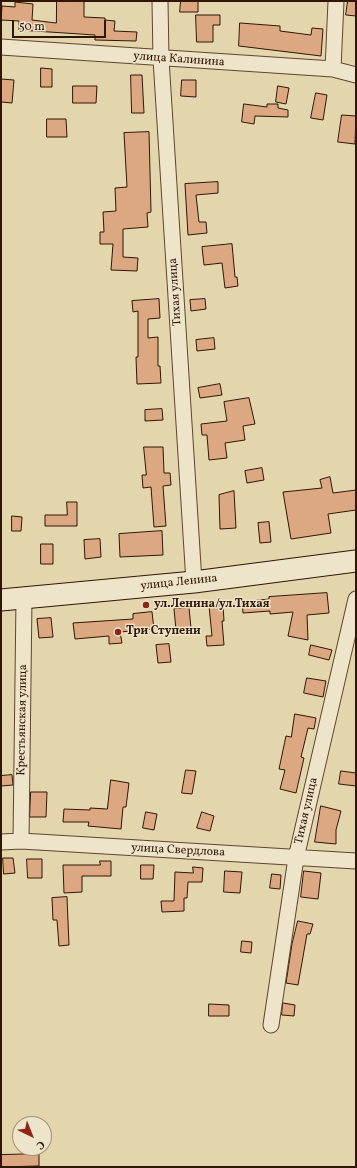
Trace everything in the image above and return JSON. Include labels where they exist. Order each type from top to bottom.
[{"type":"main road","name":"улица Ленина","points":[[1,600],[194,582],[356,561]]},
{"type":"street","name":"Тихая улица","points":[[160,1],[161,59],[194,582]]},
{"type":"street","points":[[333,69],[336,1]]},
{"type":"street","name":"улица Калинина","points":[[1,47],[161,59],[333,69],[356,75]]},
{"type":"street","name":"Крестьянская улица","points":[[21,841],[24,598]]},
{"type":"street","name":"Тихая улица","points":[[270,1025],[296,858],[356,599]]},
{"type":"street","name":"улица Свердлова","points":[[1,842],[21,841],[356,861]]},
{"type":"building","points":[[57,1],[84,1],[84,17],[105,18],[105,20],[115,21],[114,31],[137,32],[136,41],[95,40],[95,35],[19,30],[19,21],[1,20],[2,6],[15,7],[15,2],[33,4],[32,20],[56,23]]},
{"type":"building","points":[[181,1],[198,1],[198,12],[180,12]]},
{"type":"building","points":[[348,1],[356,1],[356,16],[346,15]]},
{"type":"building","points":[[196,15],[220,15],[220,25],[213,25],[213,42],[197,42]]},
{"type":"building","points":[[240,23],[280,26],[280,31],[311,35],[312,28],[323,29],[321,56],[239,46]]},
{"type":"building","points":[[41,68],[52,69],[52,87],[41,87]]},
{"type":"building","points":[[131,75],[142,75],[144,113],[132,113]]},
{"type":"building","points":[[1,79],[14,80],[12,103],[1,102]]},
{"type":"building","points":[[182,80],[196,80],[196,97],[181,96]]},
{"type":"building","points":[[73,86],[97,86],[96,103],[73,103]]},
{"type":"building","points":[[278,86],[289,88],[286,104],[276,102]]},
{"type":"building","points":[[316,93],[327,95],[323,120],[311,118]]},
{"type":"building","points":[[244,104],[267,107],[267,104],[278,104],[278,108],[288,110],[288,117],[255,116],[254,124],[242,122]]},
{"type":"building","points":[[342,115],[356,116],[355,144],[338,142]]},
{"type":"building","points":[[47,119],[66,119],[67,137],[47,137]]},
{"type":"building","points":[[149,132],[151,212],[147,213],[148,227],[123,229],[123,257],[138,258],[137,271],[111,270],[113,244],[100,244],[100,232],[104,232],[103,212],[116,211],[115,188],[127,187],[124,133]]},
{"type":"building","points":[[218,182],[218,193],[196,195],[199,222],[206,222],[207,233],[188,235],[185,184]]},
{"type":"building","points":[[232,244],[235,277],[237,277],[238,286],[225,288],[222,263],[204,265],[202,247]]},
{"type":"building","points":[[159,299],[160,318],[148,319],[148,338],[158,337],[158,366],[160,366],[161,383],[137,384],[136,357],[138,357],[138,311],[133,312],[132,301]]},
{"type":"building","points":[[205,299],[206,309],[191,311],[190,300]]},
{"type":"building","points":[[214,338],[215,349],[197,351],[196,340]]},
{"type":"building","points":[[220,384],[222,395],[200,398],[198,388]]},
{"type":"building","points":[[249,398],[255,424],[243,426],[245,440],[225,443],[227,458],[209,460],[207,435],[202,435],[201,424],[227,421],[224,402]]},
{"type":"building","points":[[162,409],[163,420],[145,421],[145,410]]},
{"type":"building","points":[[144,447],[163,447],[164,473],[170,473],[171,485],[163,486],[166,526],[154,527],[151,487],[143,488],[142,475],[146,475]]},
{"type":"building","points":[[262,468],[264,480],[247,483],[245,471]]},
{"type":"building","points":[[330,477],[333,493],[356,490],[356,510],[328,514],[331,533],[291,539],[283,492],[322,488],[320,480]]},
{"type":"building","points":[[234,491],[236,528],[220,529],[219,495]]},
{"type":"building","points":[[67,502],[77,502],[77,526],[45,526],[45,515],[67,515]]},
{"type":"building","points":[[12,516],[22,517],[21,531],[12,531]]},
{"type":"building","points":[[269,522],[271,542],[260,543],[258,523]]},
{"type":"building","points":[[162,531],[163,555],[120,557],[119,534]]},
{"type":"building","points":[[100,539],[101,557],[85,559],[84,540]]},
{"type":"building","points":[[41,544],[53,544],[53,564],[41,564]]},
{"type":"building","points":[[327,593],[329,613],[307,615],[308,640],[288,636],[293,612],[270,614],[270,611],[243,613],[242,602],[269,599],[269,597]]},
{"type":"building","points":[[223,605],[224,621],[222,621],[224,645],[207,646],[206,636],[212,636],[209,606]]},
{"type":"building","points":[[189,608],[191,628],[176,630],[174,609]]},
{"type":"building","points":[[152,612],[154,629],[120,632],[122,643],[109,644],[109,636],[75,639],[73,623],[133,619],[133,614]]},
{"type":"building","points":[[51,618],[53,637],[39,638],[37,619]]},
{"type":"building","points":[[169,644],[171,662],[158,663],[156,645]]},
{"type":"building","points":[[311,645],[332,650],[329,660],[309,655]]},
{"type":"building","points":[[307,678],[326,681],[323,697],[304,693]]},
{"type":"building","points":[[295,714],[316,718],[314,729],[308,728],[301,757],[304,758],[296,793],[280,789],[285,770],[279,769],[286,736],[291,737]]},
{"type":"building","points":[[186,770],[196,771],[192,794],[182,793]]},
{"type":"building","points":[[341,771],[356,773],[356,786],[339,784]]},
{"type":"building","points":[[12,775],[13,785],[1,786],[1,776]]},
{"type":"building","points":[[111,780],[129,783],[126,807],[123,807],[121,829],[88,826],[89,822],[63,822],[64,809],[107,809]]},
{"type":"building","points":[[31,792],[47,792],[46,817],[30,817]]},
{"type":"building","points":[[321,806],[341,811],[336,830],[336,844],[315,842]]},
{"type":"building","points":[[146,812],[157,814],[154,830],[143,828]]},
{"type":"building","points":[[202,812],[214,816],[210,831],[197,828]]},
{"type":"building","points":[[3,858],[13,858],[15,873],[4,874]]},
{"type":"building","points":[[27,859],[42,859],[42,878],[28,878]]},
{"type":"building","points":[[100,861],[111,861],[111,876],[82,876],[82,892],[64,893],[63,865],[100,865]]},
{"type":"building","points":[[141,865],[154,865],[153,879],[141,879]]},
{"type":"building","points":[[193,867],[203,868],[202,882],[188,882],[187,898],[184,898],[184,911],[162,912],[161,901],[174,901],[175,872],[193,873]]},
{"type":"building","points":[[225,871],[242,872],[240,893],[224,892]]},
{"type":"building","points":[[304,871],[321,873],[318,899],[301,897]]},
{"type":"building","points":[[272,874],[281,875],[280,889],[270,888]]},
{"type":"building","points":[[67,897],[69,945],[59,946],[57,920],[53,920],[52,898]]},
{"type":"building","points":[[298,921],[313,924],[310,934],[307,934],[298,985],[286,983],[292,944]]},
{"type":"building","points":[[242,941],[252,942],[251,953],[241,952]]},
{"type":"building","points":[[283,1003],[295,1005],[294,1016],[282,1015]]},
{"type":"building","points":[[209,1004],[229,1005],[229,1016],[209,1016]]},
{"type":"building","points":[[1,1155],[39,1156],[39,1166],[1,1167]]},
{"type":"place","name":"ул.Ленина/ул.Тихая","points":[[146,605]]},
{"type":"place","name":"Три Ступени","points":[[118,632]]}]
